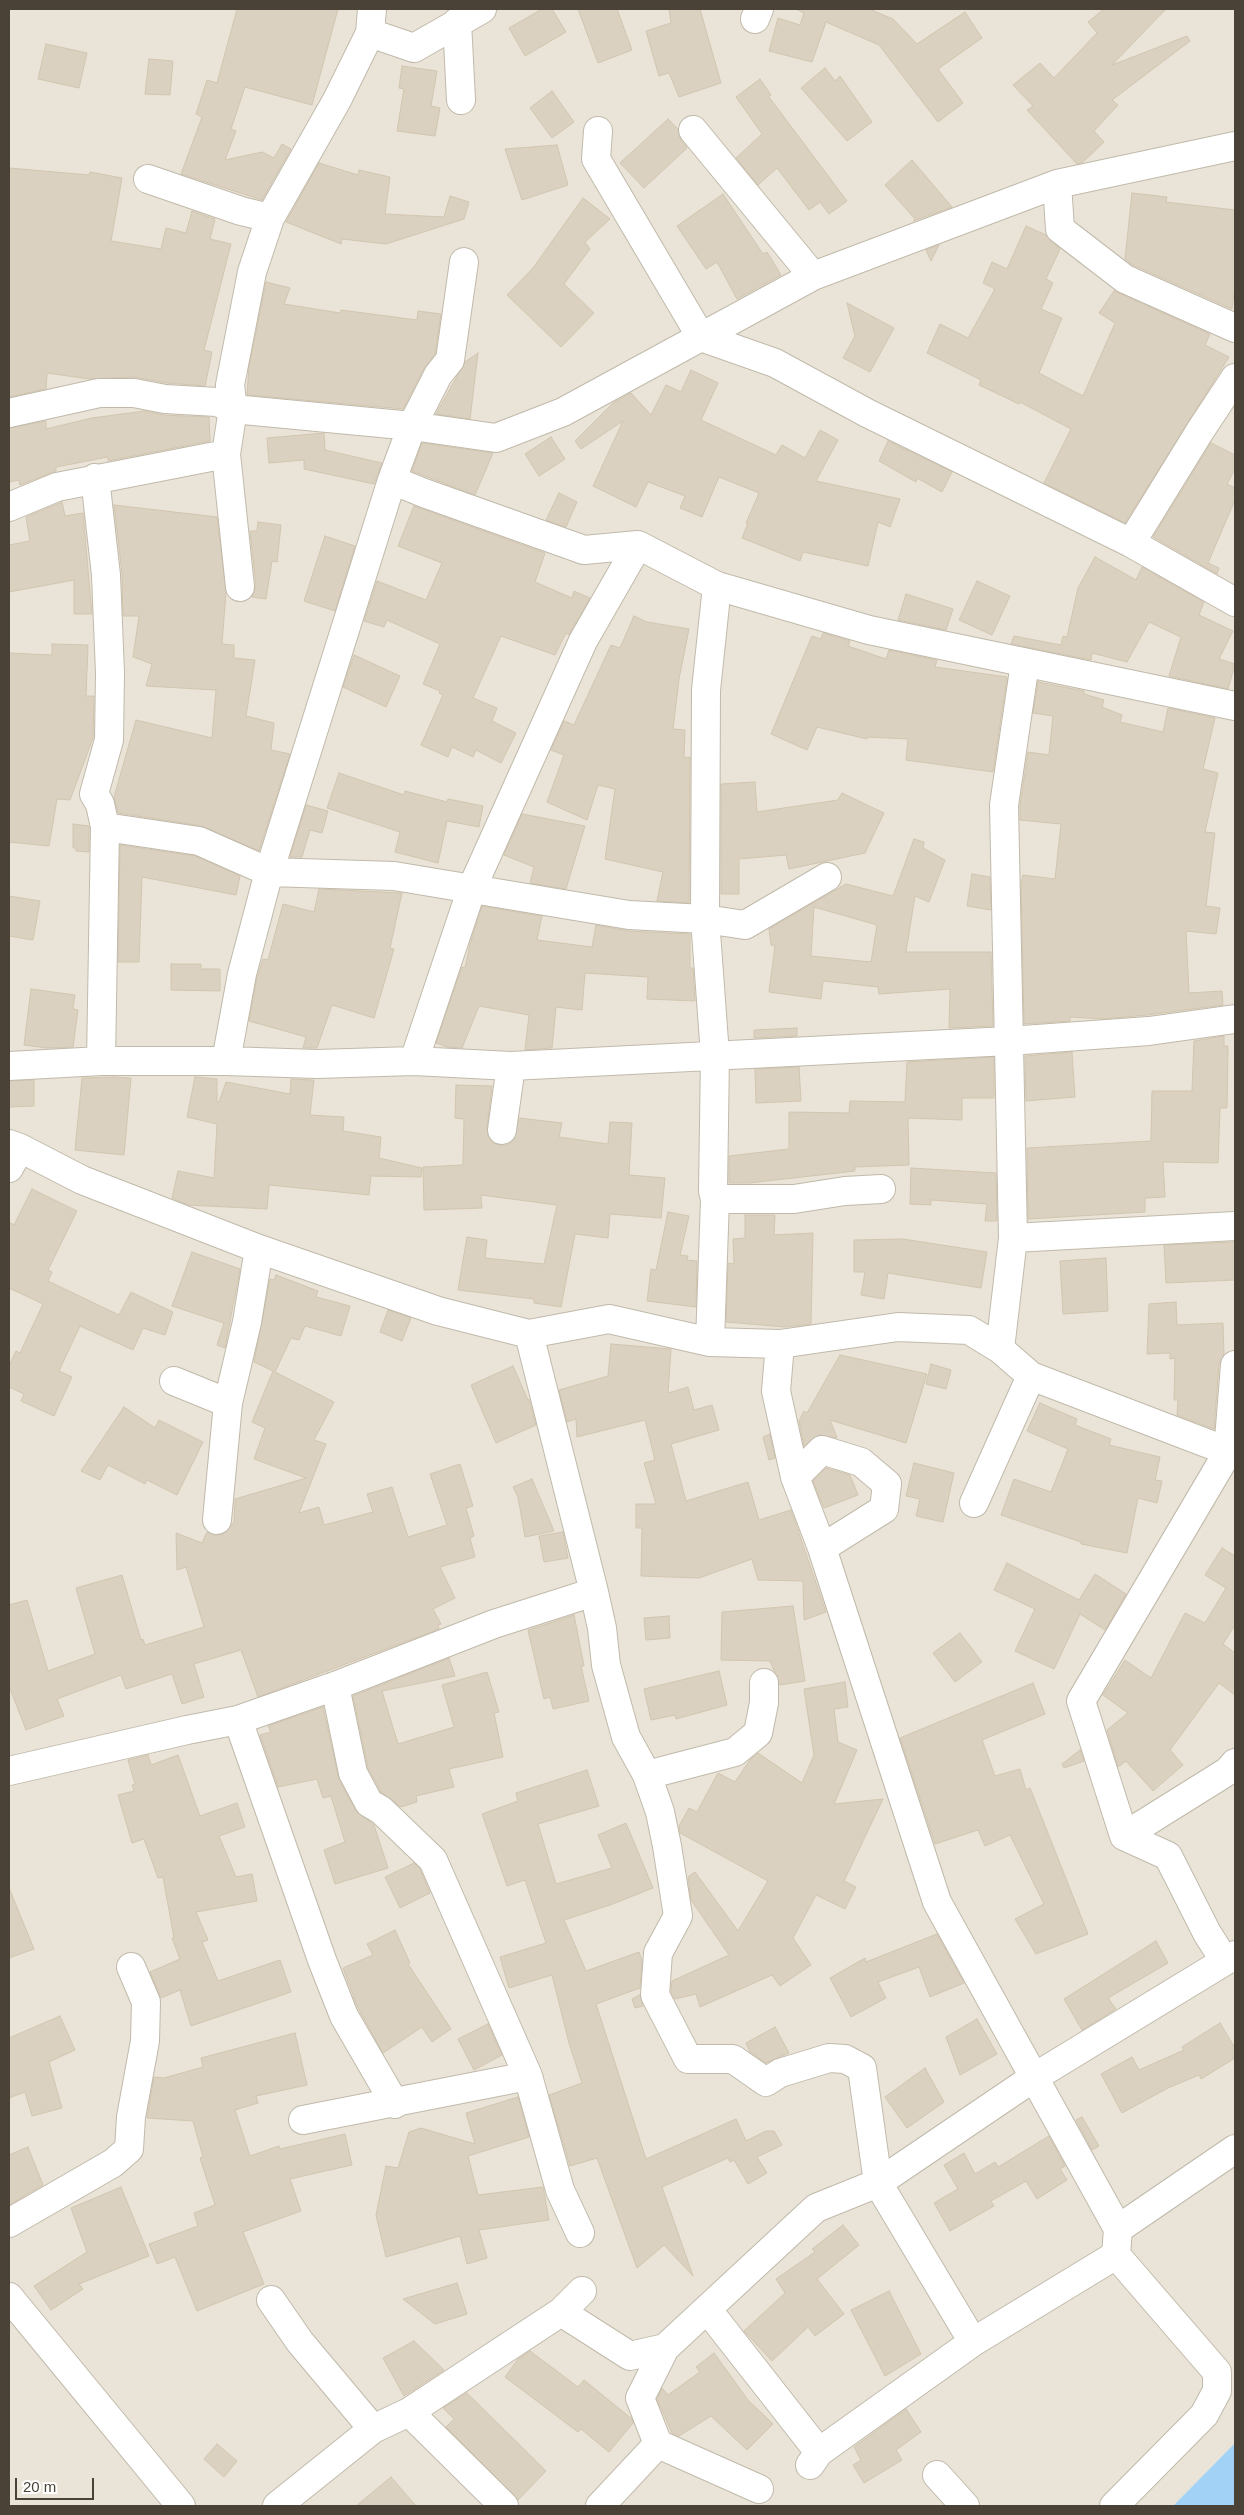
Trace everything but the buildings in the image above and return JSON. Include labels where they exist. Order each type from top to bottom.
[{"type":"street","points":[[240,587],[226,454],[233,409],[230,385],[252,272],[270,218],[337,100],[371,21],[414,48],[442,34],[456,22],[482,9]]},
{"type":"street","points":[[456,22],[461,100]]},
{"type":"street","points":[[693,130],[813,276]]},
{"type":"street","points":[[598,131],[596,159],[700,337],[775,363],[867,413],[1131,543],[1235,602]]},
{"type":"street","points":[[9,413],[99,393],[134,393],[165,399],[216,402],[233,409],[412,426],[496,438],[563,412],[813,276],[1057,184],[1235,146]]},
{"type":"street","points":[[148,179],[241,211],[270,218]]},
{"type":"street","points":[[1057,184],[1060,229],[1125,279],[1235,328]]},
{"type":"street","points":[[226,1061],[242,974],[269,872],[392,480],[412,426],[438,375],[450,360],[464,262]]},
{"type":"street","points":[[1131,543],[1235,378]]},
{"type":"street","points":[[9,507],[57,487],[95,478],[226,454]]},
{"type":"street","points":[[95,478],[106,575],[110,673],[109,740],[94,794],[100,804],[105,827],[101,1061]]},
{"type":"street","points":[[392,480],[584,550],[638,545],[717,586],[869,630],[1235,706]]},
{"type":"street","points":[[414,1061],[472,888],[583,642],[638,545]]},
{"type":"street","points":[[710,1342],[715,1199],[713,1192],[715,1055],[705,919],[706,690],[717,586]]},
{"type":"street","points":[[1000,1349],[1013,1238],[1004,805],[1026,663]]},
{"type":"street","points":[[105,827],[198,840],[269,872],[394,876],[629,915],[705,919],[745,925],[827,877]]},
{"type":"street","points":[[9,1066],[101,1061],[226,1061],[317,1064],[414,1061],[511,1066],[1009,1041],[1149,1032],[1235,1019]]},
{"type":"street","points":[[502,1130],[511,1066]]},
{"type":"street","points":[[13,1153],[259,1248],[438,1311],[529,1334],[610,1319],[710,1342],[780,1344],[898,1327],[969,1330],[1000,1349],[1032,1376],[1232,1453]]},
{"type":"street","points":[[715,1199],[794,1199],[845,1191],[881,1189]]},
{"type":"street","points":[[1013,1238],[1235,1226]]},
{"type":"street","points":[[217,1520],[228,1403],[247,1322],[259,1248]]},
{"type":"street","points":[[529,1334],[594,1592],[602,1628],[606,1665],[624,1728],[647,1775],[662,1820],[678,1916],[658,1953],[655,1995],[688,2059],[733,2059],[766,2082],[780,2073],[829,2058],[846,2059],[862,2068],[878,2183],[973,2342]]},
{"type":"street","points":[[780,1344],[776,1391],[795,1477],[822,1548],[937,1902],[1033,2078],[1117,2242],[1217,2372],[1217,2391],[1204,2415],[1114,2506]]},
{"type":"street","points":[[759,2490],[658,2444],[640,2398],[665,2348],[816,2208],[878,2183],[1033,2078],[1202,1977],[1230,1958],[1207,1932],[1168,1856],[1124,1836],[1081,1701],[1232,1453],[1235,1366]]},
{"type":"street","points":[[974,1503],[1032,1376]]},
{"type":"street","points":[[174,1381],[228,1403]]},
{"type":"street","points":[[795,1477],[822,1450],[860,1462],[887,1484],[884,1509],[822,1548]]},
{"type":"street","points":[[9,1771],[238,1720],[335,1686],[494,1624],[594,1592]]},
{"type":"street","points":[[647,1775],[735,1752],[758,1733],[764,1703],[764,1683]]},
{"type":"street","points":[[335,1686],[353,1773],[369,1803],[381,1810],[433,1860],[528,2076],[560,2190],[580,2233]]},
{"type":"street","points":[[238,1720],[322,1960],[344,2016],[395,2104]]},
{"type":"street","points":[[1124,1836],[1228,1771],[1235,1763]]},
{"type":"street","points":[[9,2223],[113,2164],[129,2149],[131,2117],[145,2041],[146,2002],[131,1967]]},
{"type":"street","points":[[303,2120],[395,2104],[528,2076]]},
{"type":"street","points":[[707,2309],[814,2459],[973,2342],[1117,2242],[1235,2149]]},
{"type":"street","points":[[277,2506],[373,2429],[409,2412],[561,2312],[582,2291]]},
{"type":"street","points":[[9,2297],[181,2506]]},
{"type":"street","points":[[271,2300],[300,2342],[373,2429]]},
{"type":"street","points":[[561,2312],[630,2356],[665,2348]]},
{"type":"street","points":[[409,2412],[504,2506]]},
{"type":"street","points":[[600,2506],[658,2444]]},
{"type":"street","points":[[937,2475],[964,2506]]},
{"type":"shaded area","points":[[9,9],[1235,9],[1235,2443],[1173,2506],[9,2506]]},
{"type":"water","points":[[1235,2443],[1235,2506],[1173,2506]]}]
